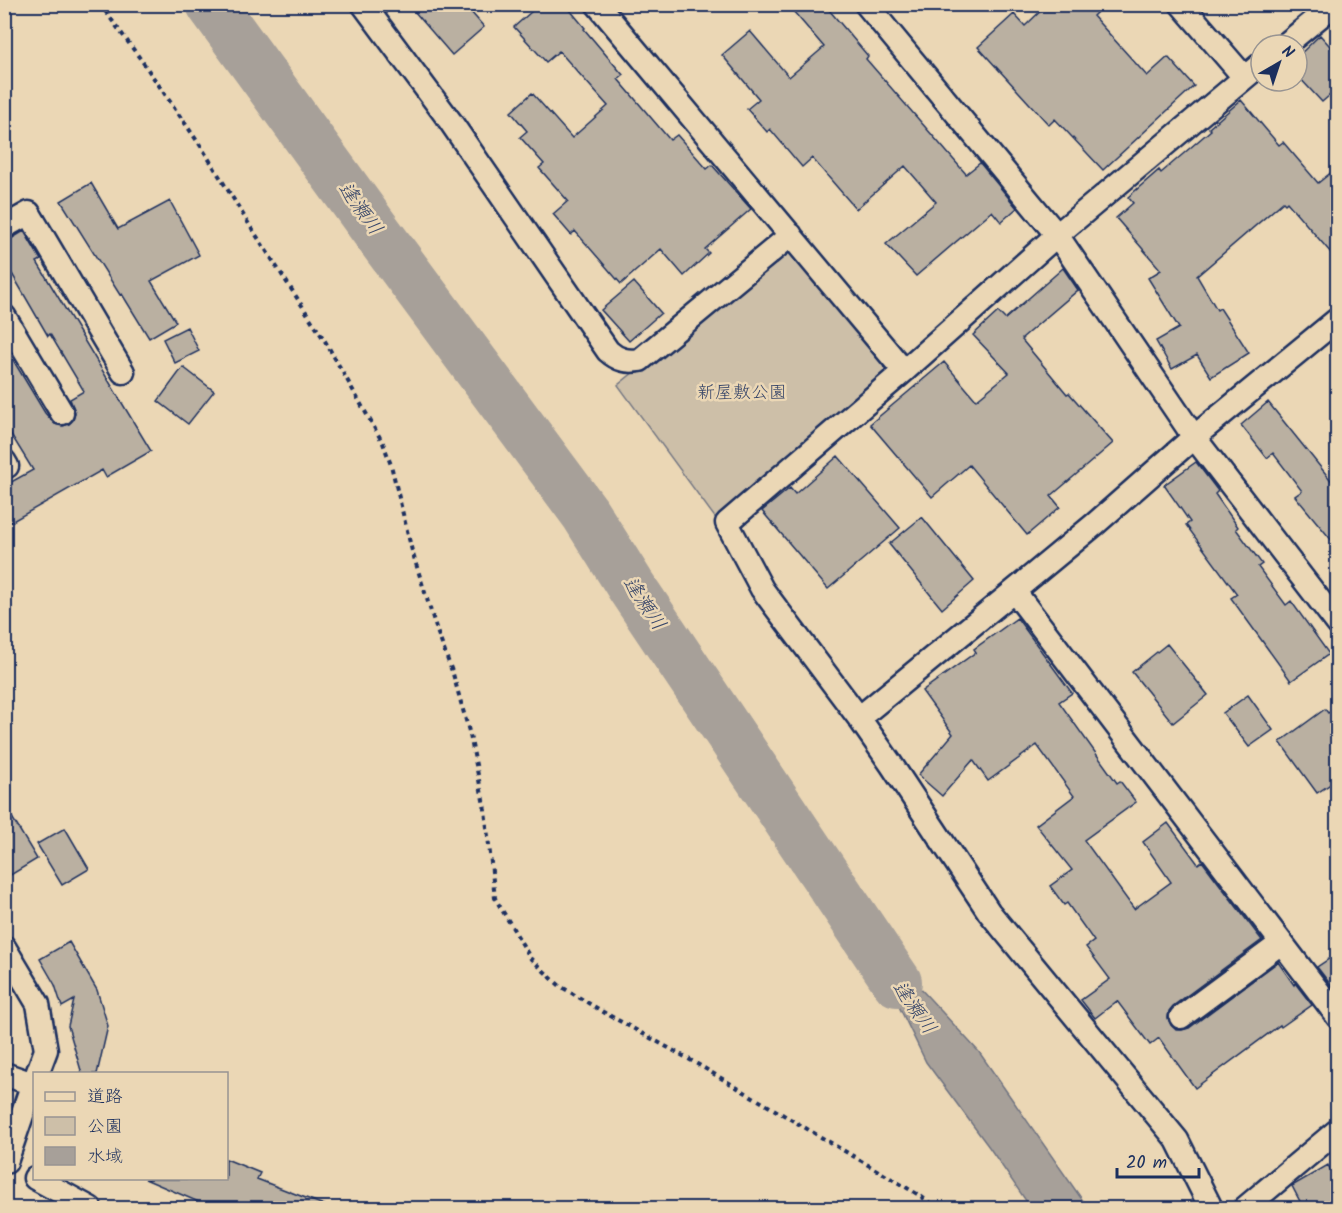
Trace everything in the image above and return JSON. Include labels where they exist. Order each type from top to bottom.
[{"type":"street","points":[[363,4],[450,121],[614,357],[628,362],[640,360],[791,235]]},
{"type":"street","points":[[597,4],[904,371]]},
{"type":"street","points":[[866,4],[1057,235],[1194,437],[1338,624]]},
{"type":"street","points":[[1181,4],[1249,67]]},
{"type":"street","points":[[1300,33],[1335,4]]},
{"type":"street","points":[[1211,1209],[1177,1140],[989,912],[859,718],[762,589],[727,523],[904,371],[1057,235],[1249,74]]},
{"type":"street","points":[[4,227],[29,213],[123,372]]},
{"type":"street","points":[[4,316],[62,412]]},
{"type":"street","points":[[859,718],[1095,524],[1194,437],[1338,319]]},
{"type":"street","points":[[1014,591],[1338,1017]]},
{"type":"street","points":[[1181,1017],[1281,943]]},
{"type":"street","points":[[4,947],[38,1004],[45,1050],[37,1072]]},
{"type":"street","points":[[4,1074],[33,1079]]},
{"type":"street","points":[[33,1085],[5,1162],[33,1177]]},
{"type":"street","points":[[1245,1209],[1338,1130]]},
{"type":"street","points":[[39,1180],[90,1209]]},
{"type":"path","points":[[100,4],[202,148],[325,341],[383,443],[391,465],[412,551],[453,675],[470,735],[485,810],[495,898],[531,959],[560,986],[728,1082],[919,1195],[938,1209]]},
{"type":"green space","name":"新屋敷公園","points":[[790,246],[894,370],[719,523],[618,385]]},
{"type":"water","points":[[857,920],[979,1052],[1088,1208],[1031,1208],[926,1062]]},
{"type":"building","points":[[408,4],[464,4],[484,27],[452,55]]},
{"type":"building","points":[[540,4],[565,4],[623,75],[618,79],[670,140],[677,135],[707,169],[712,165],[751,209],[705,249],[709,253],[684,276],[661,249],[621,284],[575,231],[571,235],[553,214],[568,201],[539,168],[544,164],[520,137],[527,131],[511,112],[532,93],[572,138],[608,106],[559,51],[546,62],[514,27]]},
{"type":"building","points":[[787,4],[824,4],[868,56],[866,59],[966,174],[980,163],[1017,208],[1001,222],[992,211],[916,276],[886,244],[936,202],[905,166],[856,209],[812,158],[802,167],[770,129],[767,132],[747,109],[759,99],[722,55],[750,31],[789,77],[824,47]]},
{"type":"building","points":[[1048,4],[1105,4],[1093,16],[1147,76],[1168,57],[1194,86],[1103,170],[1055,119],[1049,125],[978,47],[1014,14],[1025,26]]},
{"type":"building","points":[[1320,35],[1338,55],[1338,88],[1322,102],[1309,88],[1309,46]]},
{"type":"building","points":[[1241,100],[1279,145],[1283,142],[1318,183],[1338,167],[1338,261],[1287,202],[1285,204],[1283,202],[1197,276],[1217,310],[1220,308],[1249,353],[1211,377],[1197,355],[1172,369],[1156,341],[1179,328],[1148,278],[1161,270],[1116,218],[1133,203],[1128,197],[1159,170],[1161,173],[1211,130],[1209,128]]},
{"type":"building","points":[[91,183],[118,229],[170,201],[199,255],[151,281],[176,322],[149,338],[61,201]]},
{"type":"building","points":[[24,231],[41,260],[37,262],[151,451],[106,477],[102,470],[4,526],[4,486],[33,470],[4,423],[4,345],[45,413],[55,424],[63,426],[73,420],[75,412],[70,399],[84,391],[50,334],[48,336],[4,260],[4,240],[11,239]]},
{"type":"building","points":[[1063,268],[1078,290],[1022,340],[1067,394],[1069,393],[1113,443],[1051,496],[1060,507],[1027,535],[969,465],[932,497],[870,424],[944,362],[976,400],[1009,373],[973,335],[998,312],[1005,319]]},
{"type":"building","points":[[634,282],[661,313],[629,341],[601,310]]},
{"type":"building","points":[[187,327],[199,351],[175,363],[163,339]]},
{"type":"building","points":[[183,367],[214,391],[188,424],[158,401]]},
{"type":"building","points":[[1268,402],[1338,489],[1338,548],[1295,496],[1302,491],[1273,453],[1267,458],[1241,425]]},
{"type":"building","points":[[838,456],[900,528],[828,589],[762,511],[790,488],[795,494]]},
{"type":"building","points":[[1196,462],[1218,491],[1215,494],[1238,527],[1236,529],[1262,564],[1258,567],[1286,605],[1291,601],[1329,654],[1291,681],[1231,598],[1237,594],[1186,525],[1190,522],[1164,485]]},
{"type":"building","points":[[922,517],[974,581],[942,609],[889,544]]},
{"type":"building","points":[[1017,618],[1072,693],[1059,702],[1117,783],[1120,781],[1136,802],[1084,840],[1134,909],[1171,882],[1143,842],[1168,823],[1198,864],[1202,861],[1262,940],[1173,1006],[1168,1018],[1171,1025],[1176,1030],[1189,1028],[1278,962],[1312,1005],[1281,1027],[1280,1025],[1195,1088],[1159,1038],[1150,1045],[1117,1001],[1095,1018],[1081,1000],[1110,979],[1086,947],[1094,941],[1067,903],[1064,905],[1050,886],[1072,870],[1036,825],[1074,796],[1037,745],[988,781],[973,760],[942,796],[918,775],[953,734],[922,691],[976,652],[974,649]]},
{"type":"building","points":[[1167,644],[1208,695],[1173,723],[1132,672]]},
{"type":"building","points":[[1248,695],[1273,730],[1249,747],[1223,713]]},
{"type":"building","points":[[1338,707],[1338,779],[1317,793],[1280,742],[1325,709],[1328,713]]},
{"type":"building","points":[[4,804],[37,859],[4,879]]},
{"type":"building","points":[[65,828],[89,869],[62,885],[37,844]]},
{"type":"building","points":[[69,942],[97,990],[108,1026],[97,1072],[81,1072],[68,1026],[74,1000],[62,1007],[55,985],[40,959]]},
{"type":"building","points":[[1338,953],[1338,986],[1334,989],[1317,967]]},
{"type":"building","points":[[228,1160],[260,1173],[257,1179],[329,1207],[328,1209],[215,1209],[147,1180],[228,1180]]},
{"type":"building","points":[[1328,1165],[1338,1183],[1338,1209],[1304,1209],[1292,1186]]},
{"type":"waterway","name":"逢瀬川","points":[[211,4],[585,513],[632,588],[897,982]]}]
